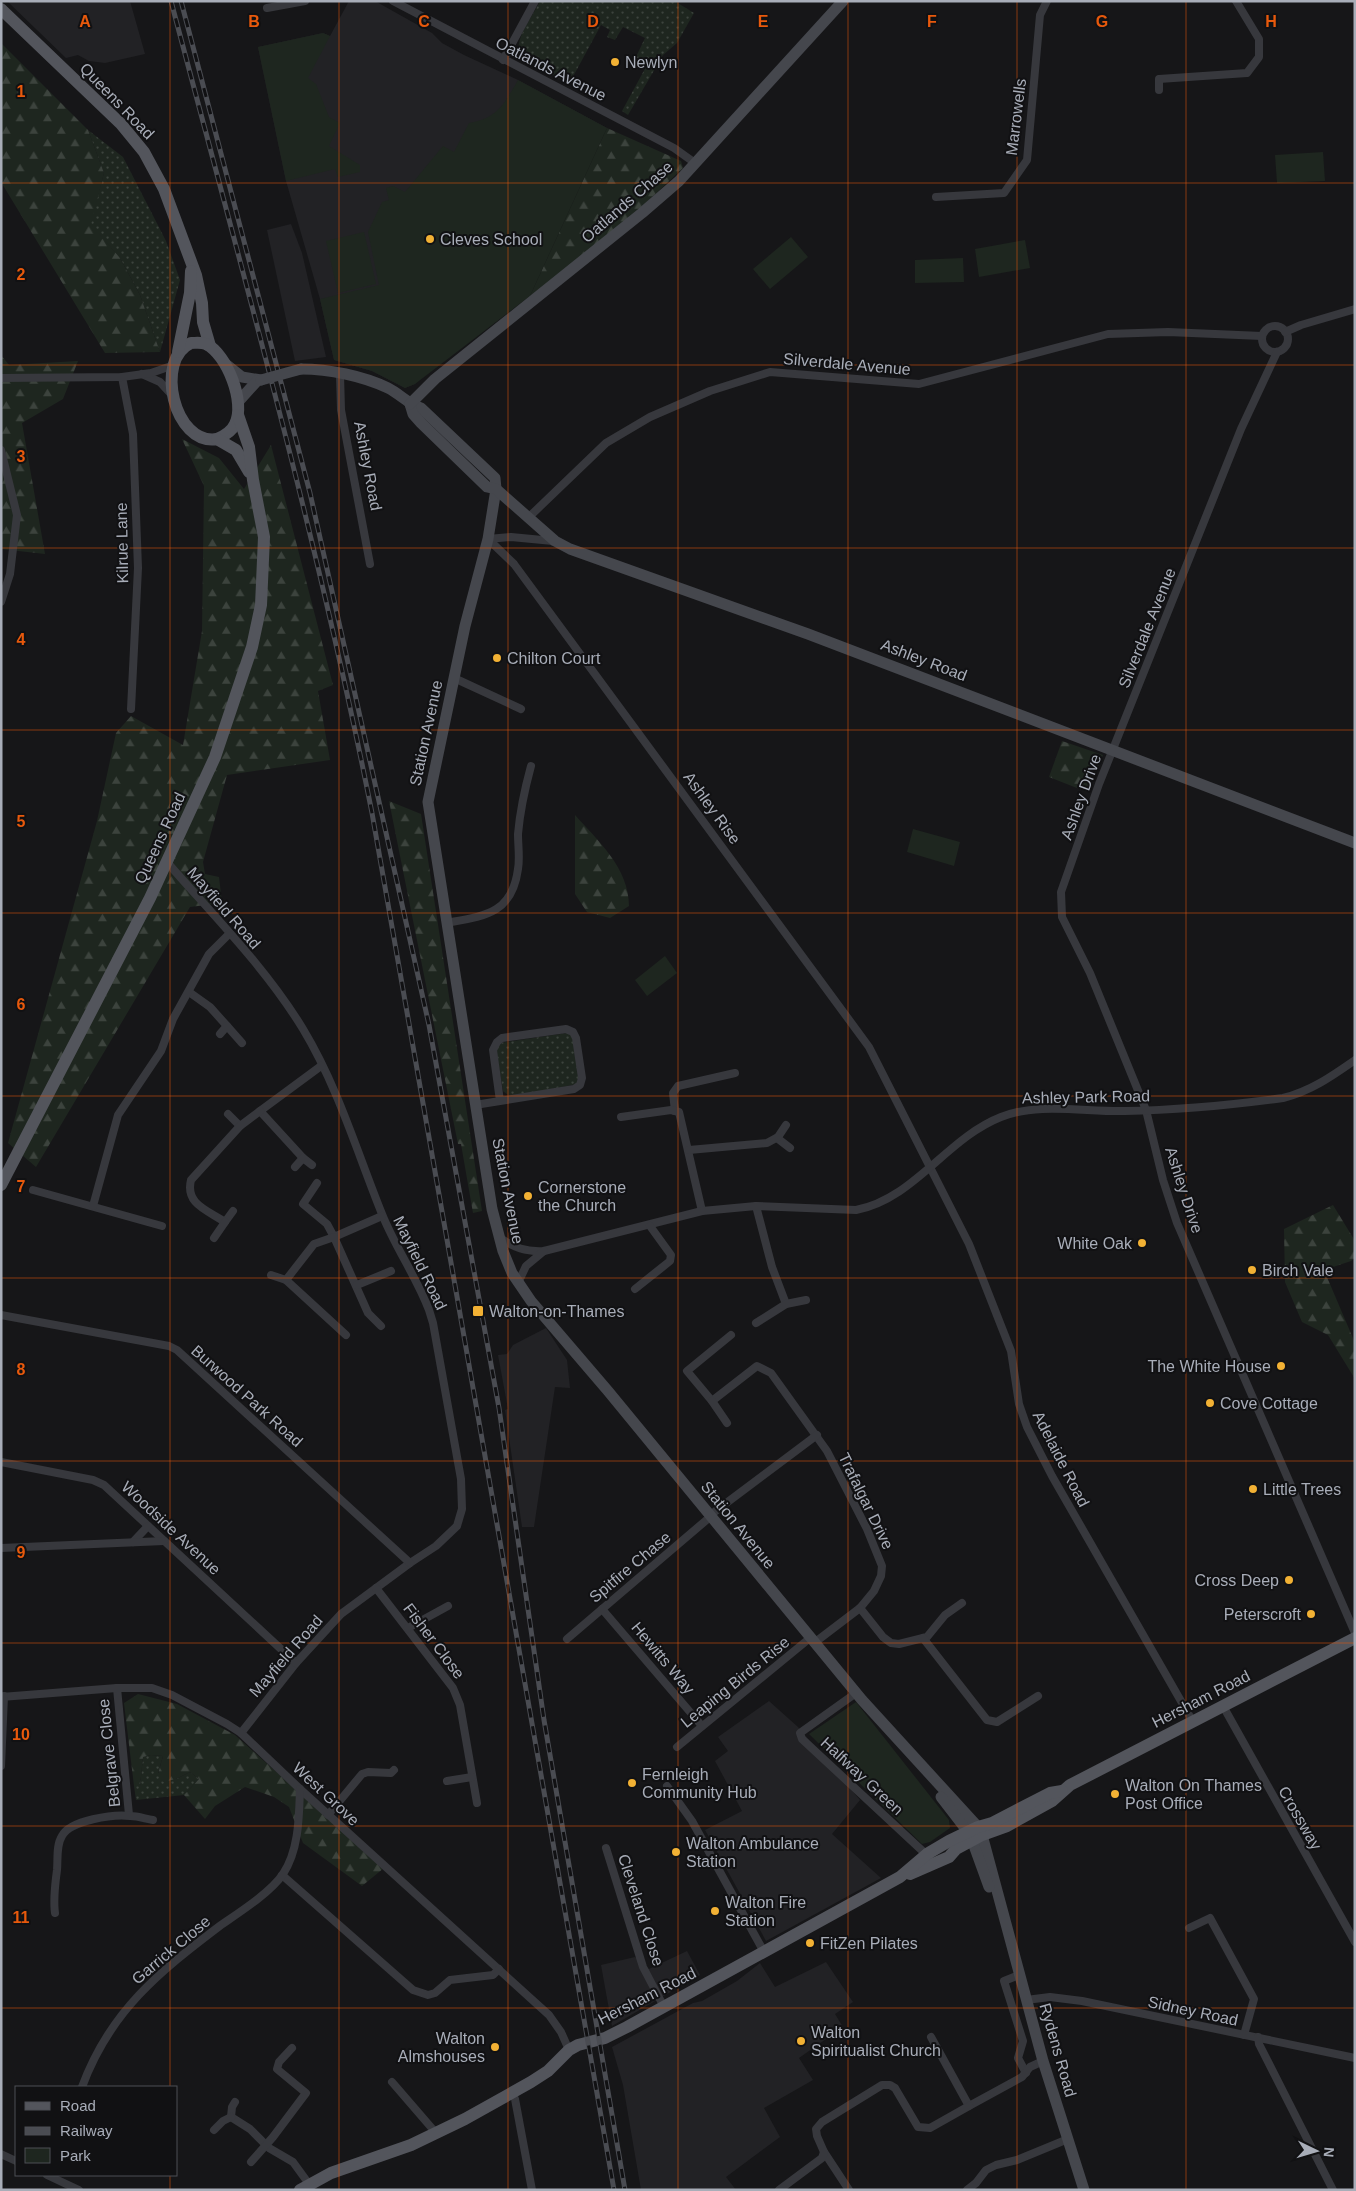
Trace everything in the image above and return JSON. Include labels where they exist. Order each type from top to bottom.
[{"type":"main road","name":"Queens Road","points":[[1,9],[120,124],[144,152],[164,189],[201,292],[203,322],[210,346]]},
{"type":"main road","name":"Queens Road","points":[[178,352],[190,293],[191,263]]},
{"type":"main road","points":[[190,343],[204,343],[210,346],[227,366],[238,402],[238,415],[231,429],[217,439],[200,437],[189,430],[173,398],[174,365],[178,352],[190,343]]},
{"type":"main road","name":"Queens Road","points":[[1,1185],[134,931],[215,757],[256,634],[263,592],[264,537],[253,480],[249,446],[238,415]]},
{"type":"main road","name":"Queens Road","points":[[217,439],[236,450],[253,480]]},
{"type":"main road","name":"Hersham Road","points":[[304,2187],[331,2173],[391,2152],[436,2133],[548,2071],[578,2045],[604,2038],[664,2007],[900,1877],[992,1823],[1050,1793],[1062,1791],[1355,1638]]},
{"type":"street","points":[[267,8],[305,1]]},
{"type":"street","name":"Oatlands Avenue","points":[[393,1],[674,148],[695,163]]},
{"type":"street","points":[[503,60],[535,1]]},
{"type":"street","name":"Oatlands Chase","points":[[410,404],[434,379],[642,213],[695,163],[843,1]]},
{"type":"street","name":"Marrowells","points":[[936,198],[1004,193],[1027,160],[1040,16],[1047,1]]},
{"type":"street","points":[[1159,90],[1159,79],[1247,73],[1259,57],[1259,39],[1236,1]]},
{"type":"street","points":[[1285,332],[1301,325],[1355,309]]},
{"type":"street","points":[[1270,327],[1279,327],[1285,332],[1287,344],[1277,352],[1265,348],[1262,336],[1270,327]]},
{"type":"street","name":"Silverdale Avenue","points":[[529,517],[606,443],[667,409],[710,391],[770,372],[918,384],[1108,334],[1168,332],[1262,336]]},
{"type":"street","name":"Silverdale Avenue","points":[[1114,749],[1241,429],[1277,352]]},
{"type":"street","points":[[1,378],[122,377],[142,374],[174,365]]},
{"type":"street","points":[[227,366],[242,377],[259,380]]},
{"type":"street","name":"Ashley Road","points":[[259,380],[301,369],[340,374],[387,388],[410,404],[421,408],[495,478],[496,489],[555,541],[589,557],[808,634],[1114,749],[1355,843]]},
{"type":"street","points":[[142,374],[167,388],[173,398]]},
{"type":"street","name":"Ashley Road","points":[[340,374],[341,410],[370,564]]},
{"type":"street","name":"Kilrue Lane","points":[[122,377],[133,434],[138,568],[131,709]]},
{"type":"street","points":[[238,402],[259,380]]},
{"type":"street","points":[[1,450],[17,515],[10,574],[1,602]]},
{"type":"street","name":"Station Avenue","points":[[496,489],[488,539],[454,678],[428,802],[498,1237],[508,1264],[518,1283],[812,1641],[938,1786],[940,1796],[975,1833]]},
{"type":"street","points":[[488,539],[510,537],[555,541]]},
{"type":"street","name":"Ashley Rise","points":[[488,539],[514,564],[869,1047],[928,1166]]},
{"type":"street","points":[[454,678],[521,709]]},
{"type":"street","name":"Ashley Drive","points":[[1114,749],[1099,784],[1061,892],[1062,917],[1090,973],[1146,1110],[1163,1180],[1177,1223],[1355,1633]]},
{"type":"street","points":[[446,923],[475,918],[497,910],[514,892],[519,868],[521,808],[532,766]]},
{"type":"street","name":"Mayfield Road","points":[[166,862],[278,992],[303,1030],[321,1066],[353,1133],[382,1216],[424,1297],[433,1323],[461,1479],[462,1509],[457,1526],[436,1546],[410,1562],[341,1614],[296,1663],[241,1733]]},
{"type":"street","points":[[93,1206],[118,1115],[161,1051],[173,1019],[210,954],[229,934]]},
{"type":"street","points":[[189,992],[210,1007],[242,1043]]},
{"type":"street","points":[[220,1034],[227,1026]]},
{"type":"street","points":[[476,1105],[574,1089],[580,1086],[582,1078],[576,1038],[573,1032],[566,1029],[502,1038],[497,1042],[494,1050],[500,1101]]},
{"type":"street","name":"Ashley Park Road","points":[[498,1237],[513,1247],[531,1252],[544,1251],[650,1226],[702,1211],[756,1206],[856,1210],[884,1201],[902,1189],[955,1144],[999,1117],[1018,1112],[1146,1110],[1251,1102],[1301,1093],[1355,1060]]},
{"type":"street","points":[[225,1222],[191,1200],[188,1190],[191,1180],[240,1126],[321,1066]]},
{"type":"street","points":[[674,1111],[673,1093],[678,1086],[735,1073]]},
{"type":"street","points":[[260,1111],[303,1158],[312,1165]]},
{"type":"street","points":[[622,1117],[679,1112],[683,1120],[702,1211]]},
{"type":"street","points":[[228,1114],[240,1126]]},
{"type":"street","points":[[689,1150],[767,1143],[777,1138],[786,1126]]},
{"type":"street","points":[[777,1138],[790,1148]]},
{"type":"street","points":[[295,1167],[303,1158]]},
{"type":"street","name":"Adelaide Road","points":[[928,1166],[969,1244],[999,1320],[1010,1351],[1019,1404],[1027,1427],[1052,1476],[1193,1722]]},
{"type":"street","points":[[317,1183],[302,1204],[327,1224],[357,1285],[368,1313],[381,1326]]},
{"type":"street","points":[[32,1190],[162,1226]]},
{"type":"street","points":[[756,1206],[772,1267],[786,1304]]},
{"type":"street","points":[[214,1238],[233,1211]]},
{"type":"street","points":[[286,1280],[314,1244],[382,1216]]},
{"type":"street","points":[[635,1289],[670,1261],[671,1255],[650,1226]]},
{"type":"street","name":"Ashley Park Road","points":[[518,1283],[526,1266],[544,1251]]},
{"type":"street","points":[[357,1285],[391,1271]]},
{"type":"street","points":[[271,1275],[286,1280],[346,1335]]},
{"type":"street","points":[[756,1323],[786,1304],[806,1300]]},
{"type":"street","name":"Burwood Park Road","points":[[1,1315],[169,1346],[177,1350],[410,1562]]},
{"type":"street","points":[[727,1423],[712,1401],[687,1371],[731,1335]]},
{"type":"street","name":"Trafalgar Drive","points":[[712,1401],[757,1366],[766,1369],[817,1435],[867,1529],[882,1566],[881,1576],[874,1591],[860,1608],[812,1641]]},
{"type":"street","name":"Spitfire Chase","points":[[568,1639],[710,1516],[817,1435]]},
{"type":"street","name":"Woodside Avenue","points":[[1,1462],[92,1480],[104,1485],[296,1663]]},
{"type":"street","points":[[133,1542],[148,1526]]},
{"type":"street","points":[[1,1548],[164,1541]]},
{"type":"street","name":"Fisher Close","points":[[376,1588],[447,1677],[457,1697],[477,1802]]},
{"type":"street","points":[[860,1608],[883,1637],[891,1643],[908,1643],[923,1638],[932,1632],[946,1615],[962,1603]]},
{"type":"street","points":[[408,1628],[448,1606]]},
{"type":"street","name":"Hewitts Way","points":[[602,1609],[702,1726]]},
{"type":"street","points":[[923,1638],[987,1720],[997,1722],[1038,1696]]},
{"type":"street","name":"Leaping Birds Rise","points":[[677,1747],[812,1641]]},
{"type":"street","name":"West Grove","points":[[3,1696],[142,1687],[162,1691],[241,1733],[328,1815],[549,2015],[561,2032],[570,2050]]},
{"type":"street","name":"Belgrave Close","points":[[117,1688],[129,1815]]},
{"type":"street","name":"Halfway Green","points":[[856,1693],[800,1733],[802,1739],[931,1859]]},
{"type":"street","points":[[1,1766],[3,1696]]},
{"type":"street","name":"Crossway","points":[[1223,1706],[1355,1942]]},
{"type":"street","points":[[328,1815],[362,1774],[368,1772],[391,1772],[394,1770]]},
{"type":"street","points":[[447,1781],[472,1777]]},
{"type":"street","points":[[667,1786],[696,1827],[764,1952]]},
{"type":"street","name":"Garrick Close","points":[[82,2086],[108,2034],[141,1992],[160,1973],[240,1912],[282,1875],[292,1854],[299,1826],[300,1789]]},
{"type":"street","name":"Belgrave Close","points":[[55,1913],[54,1903],[61,1836],[70,1826],[81,1822],[129,1815],[153,1820]]},
{"type":"street","name":"Rydens Road","points":[[975,1833],[993,1898],[1004,1918],[1043,2061],[1084,2190]]},
{"type":"street","name":"Cleveland Close","points":[[606,1848],[643,1967],[664,2007]]},
{"type":"street","points":[[282,1875],[413,1990],[421,1994],[435,1993],[450,1980],[494,1975],[499,1969]]},
{"type":"street","points":[[1189,1928],[1210,1918],[1254,1999],[1244,2035]]},
{"type":"street","points":[[1019,1975],[1004,1981],[1023,2041],[1018,2058],[1026,2073]]},
{"type":"street","name":"Sidney Road","points":[[1026,2000],[1050,1997],[1082,2002],[1355,2058]]},
{"type":"street","points":[[931,2037],[969,2106]]},
{"type":"street","points":[[1258,2037],[1259,2044],[1333,2190]]},
{"type":"street","points":[[251,2162],[306,2093],[277,2069],[279,2062],[292,2048]]},
{"type":"street","points":[[849,2190],[824,2152],[817,2136],[816,2129],[822,2122],[882,2085],[890,2085],[895,2088],[918,2127],[923,2129],[930,2128],[1026,2073],[1030,2067],[1043,2061]]},
{"type":"street","points":[[392,2082],[436,2133]]},
{"type":"street","points":[[512,2092],[515,2099],[532,2190]]},
{"type":"street","points":[[231,2117],[232,2107],[235,2102]]},
{"type":"street","points":[[231,2117],[250,2128],[266,2144],[293,2162],[304,2187]]},
{"type":"street","points":[[214,2130],[223,2121],[231,2117]]},
{"type":"street","points":[[967,2190],[976,2183],[986,2170],[996,2164],[1017,2160],[1068,2139]]},
{"type":"street","points":[[779,2190],[822,2158],[824,2152]]},
{"type":"street","points":[[1,2154],[15,2161]]},
{"type":"street","points":[[48,2176],[79,2190]]},
{"type":"shaded area","points":[[7,1],[130,1],[145,54],[105,63],[89,61],[78,55],[66,58]]},
{"type":"shaded area","name":"Cleves School","points":[[349,1],[375,1],[432,33],[442,43],[518,80],[607,128],[415,384],[405,388],[372,371],[334,360],[320,299],[286,181],[258,47],[323,33],[330,36]]},
{"type":"shaded area","points":[[291,224],[302,253],[326,357],[295,361],[267,230]]},
{"type":"shaded area","points":[[546,1328],[567,1360],[570,1388],[555,1387],[534,1527],[522,1527],[505,1410],[508,1409],[498,1355],[507,1354],[513,1345]]},
{"type":"shaded area","points":[[769,1701],[798,1727],[860,1800],[832,1834],[881,1878],[766,1941],[705,1830],[742,1811],[715,1761],[728,1751],[718,1737]]},
{"type":"shaded area","points":[[687,1951],[700,1975],[612,2026],[601,1965],[635,1957],[649,1969]]},
{"type":"shaded area","points":[[826,1962],[853,2002],[835,2014],[843,2027],[799,2058],[813,2080],[764,2108],[780,2137],[726,2177],[736,2190],[641,2190],[623,2085],[612,2047],[693,2003],[702,2001],[737,1981],[760,1963],[775,1987]]},
{"type":"green space","points":[[540,1],[676,2],[694,13],[677,43],[663,55],[628,115],[622,111],[647,65],[635,59],[645,38],[623,27],[615,40],[607,37],[610,30],[601,25],[569,84],[520,58],[519,43],[521,36]]},
{"type":"green space","points":[[323,33],[330,36],[308,78],[316,84],[329,117],[340,123],[329,146],[360,165],[360,172],[338,177],[335,169],[286,181],[258,47]]},
{"type":"green space","points":[[1,43],[88,130],[104,173],[91,224],[120,258],[140,295],[160,352],[105,353],[1,182]]},
{"type":"green space","points":[[518,80],[607,128],[530,296],[415,384],[405,388],[372,371],[334,360],[320,299],[379,285],[368,232],[382,202],[389,200],[386,188],[393,186],[405,192],[443,146],[454,152],[469,123],[479,121],[494,114],[504,103]]},
{"type":"green space","points":[[607,128],[681,161],[683,168],[615,232],[530,296]]},
{"type":"green space","points":[[88,130],[123,157],[166,241],[180,280],[160,352],[140,295],[120,258],[90,224],[104,173]]},
{"type":"green space","points":[[1323,152],[1325,181],[1277,183],[1275,155]]},
{"type":"green space","points":[[364,232],[376,284],[338,293],[326,241]]},
{"type":"green space","points":[[791,237],[808,257],[770,289],[753,269]]},
{"type":"green space","points":[[1025,240],[1030,268],[979,277],[975,249]]},
{"type":"green space","points":[[963,258],[964,282],[915,283],[915,260]]},
{"type":"green space","points":[[1,355],[9,365],[78,361],[63,399],[22,423],[45,554],[1,549]]},
{"type":"green space","points":[[182,439],[219,458],[244,489],[271,445],[333,685],[318,691],[330,760],[227,775],[203,862],[205,874],[219,877],[222,903],[190,907],[36,1167],[8,1143],[97,821],[116,733],[131,716],[183,745],[202,631],[204,486]]},
{"type":"green space","points":[[1062,741],[1103,755],[1087,792],[1049,777]]},
{"type":"green space","points":[[389,801],[421,814],[482,1211],[473,1213],[461,1144],[458,1144]]},
{"type":"green space","points":[[575,815],[611,856],[624,879],[628,892],[629,906],[610,918],[587,912],[575,894]]},
{"type":"green space","points":[[913,829],[960,842],[954,866],[907,852]]},
{"type":"green space","points":[[665,956],[677,973],[647,996],[635,980]]},
{"type":"green space","points":[[567,1033],[573,1036],[579,1079],[577,1084],[517,1096],[508,1095],[503,1091],[496,1050],[500,1043]]},
{"type":"green space","points":[[1333,1205],[1355,1241],[1355,1258],[1324,1270],[1355,1343],[1355,1379],[1328,1335],[1302,1322],[1285,1282],[1284,1229]]},
{"type":"green space","points":[[138,1694],[177,1704],[235,1735],[384,1868],[362,1886],[303,1843],[289,1807],[274,1797],[245,1787],[215,1806],[205,1819],[184,1795],[199,1779],[190,1772],[176,1779],[163,1782],[158,1774],[163,1756],[151,1755],[143,1757],[140,1786],[134,1786],[124,1703]]},
{"type":"green space","points":[[856,1702],[949,1820],[950,1828],[930,1842],[922,1844],[809,1734]]},
{"type":"green space","points":[[151,1755],[163,1756],[158,1773],[176,1779],[190,1772],[199,1779],[184,1795],[136,1800],[134,1786],[140,1786],[143,1757]]},
{"type":"railway","points":[[171,1],[278,406],[328,609],[372,813],[614,2190]]},
{"type":"railway","points":[[181,1],[310,493],[429,1025],[499,1408],[544,1720],[625,2190]]},
{"type":"place","name":"Newlyn","points":[[615,62]]},
{"type":"place","name":"Cleves School","points":[[430,239]]},
{"type":"place","name":"Chilton Court","points":[[497,658]]},
{"type":"place","name":"Cornerstone the Church","points":[[528,1196]]},
{"type":"place","name":"White Oak","points":[[1142,1243]]},
{"type":"place","name":"Birch Vale","points":[[1252,1270]]},
{"type":"place","name":"Walton-on-Thames","points":[[478,1311]]},
{"type":"place","name":"The White House","points":[[1281,1366]]},
{"type":"place","name":"Cove Cottage","points":[[1210,1403]]},
{"type":"place","name":"Little Trees","points":[[1253,1489]]},
{"type":"place","name":"Cross Deep","points":[[1289,1580]]},
{"type":"place","name":"Peterscroft","points":[[1311,1614]]},
{"type":"place","name":"Fernleigh Community Hub","points":[[632,1783]]},
{"type":"place","name":"Walton On Thames Post Office","points":[[1115,1794]]},
{"type":"place","name":"Walton Ambulance Station","points":[[676,1852]]},
{"type":"place","name":"Walton Fire Station","points":[[715,1911]]},
{"type":"place","name":"FitZen Pilates","points":[[810,1943]]},
{"type":"place","name":"Walton Spiritualist Church","points":[[801,2041]]},
{"type":"place","name":"Walton Almshouses","points":[[495,2047]]}]
